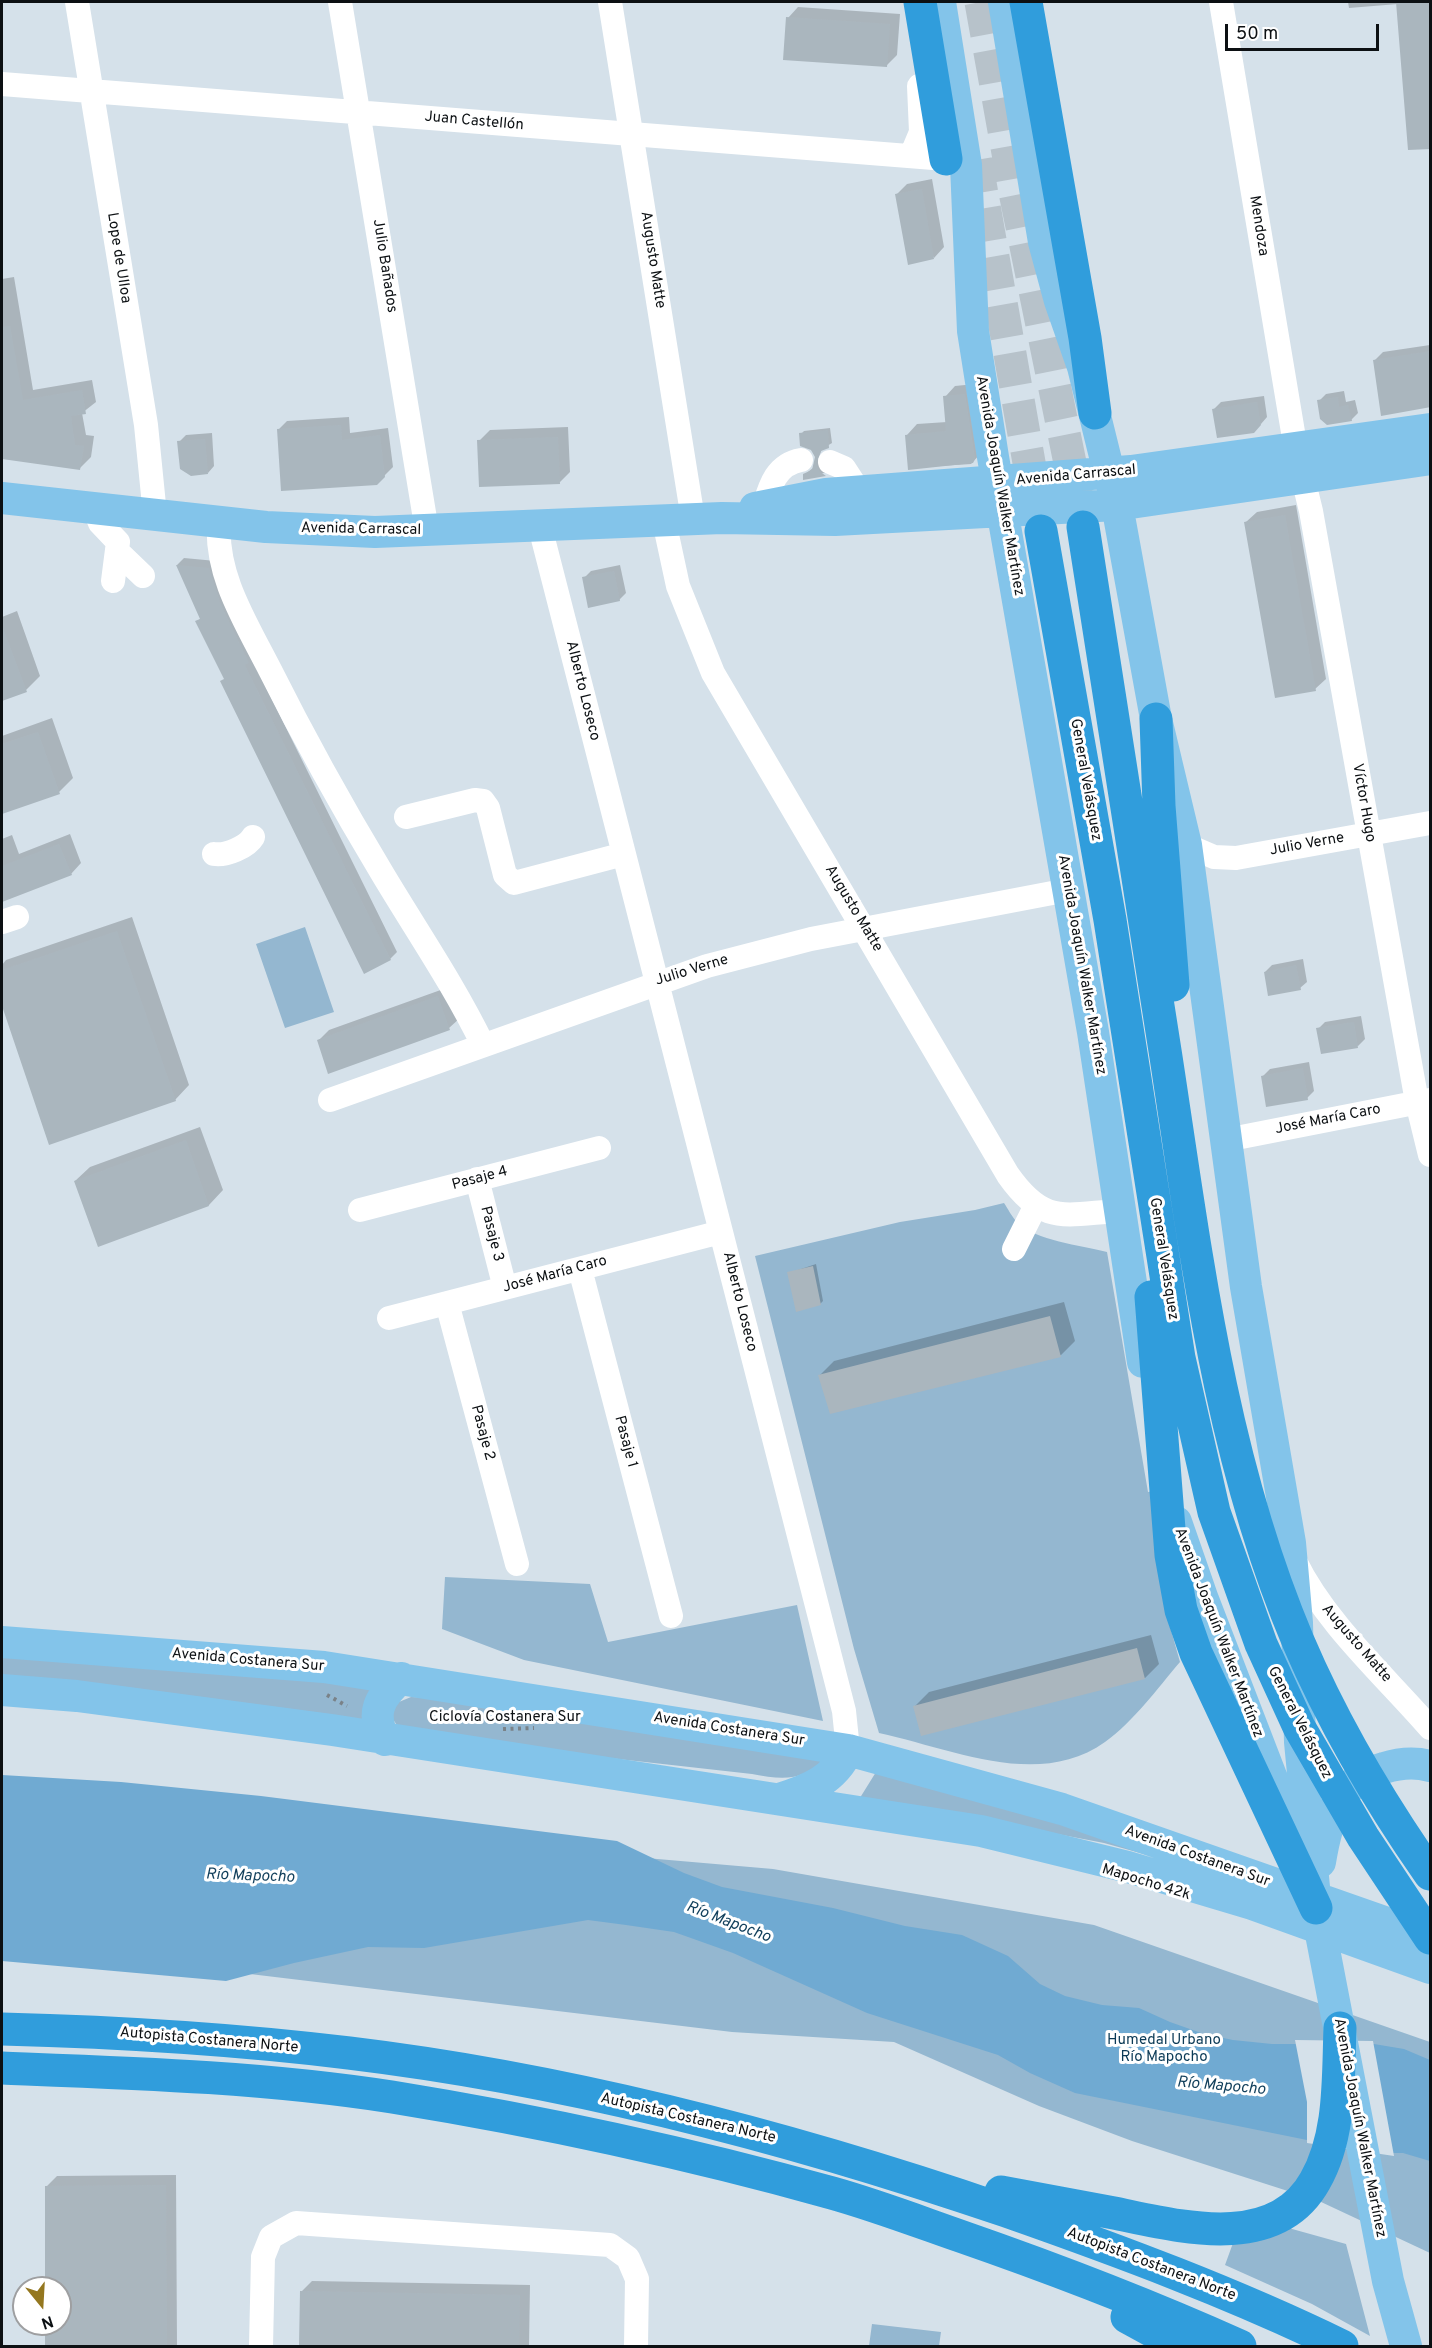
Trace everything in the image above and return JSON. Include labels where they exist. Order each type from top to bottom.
[{"type":"highway","points":[[920,2],[946,159]]},
{"type":"highway","points":[[1026,2],[1085,338],[1095,413]]},
{"type":"highway","points":[[1083,527],[1189,1208],[1220,1381],[1236,1450],[1271,1568],[1299,1642],[1361,1765],[1431,1874]]},
{"type":"highway","name":"General Velásquez","points":[[1041,531],[1110,920],[1179,1358],[1200,1460],[1227,1553],[1278,1686],[1341,1801],[1431,1938]]},
{"type":"highway","points":[[1156,719],[1159,806],[1189,1208]]},
{"type":"highway","points":[[1144,1133],[1153,1349],[1171,1555],[1181,1610],[1196,1653],[1307,1868],[1316,1908]]},
{"type":"highway","points":[[885,2170],[1197,2228],[1240,2228],[1256,2225],[1286,2211],[1316,2180],[1334,2121],[1340,2028]]},
{"type":"highway","name":"Autopista Costanera Norte","points":[[2,2029],[165,2036],[348,2053],[431,2064],[629,2104],[824,2151],[885,2170],[1170,2271],[1236,2297],[1342,2346]]},
{"type":"highway","points":[[2,2068],[139,2073],[268,2083],[390,2097],[461,2109],[716,2163],[834,2193],[986,2245],[1113,2292],[1240,2346]]},
{"type":"highway","points":[[986,2245],[1073,2288],[1180,2346]]},
{"type":"main road","name":"Avenida Joaquín Walker Martínez","points":[[940,2],[966,165],[974,331],[1000,497],[1068,890],[1151,1414],[1174,1515],[1202,1598],[1307,1868]]},
{"type":"main road","points":[[1004,2],[1044,242],[1095,413],[1117,505],[1156,719],[1186,845],[1246,1287],[1291,1553],[1297,1623],[1300,1742],[1307,1868]]},
{"type":"main road","points":[[946,159],[974,331]]},
{"type":"main road","name":"Avenida Carrascal","points":[[2,498],[323,531],[427,531],[693,519],[836,520],[1000,497],[1109,474],[1296,450],[1431,429]]},
{"type":"main road","name":"Avenida Carrascal","points":[[693,519],[791,499],[859,491],[1117,505],[1431,459]]},
{"type":"main road","name":"Avenida Costanera Sur","points":[[2,1642],[273,1662],[400,1678],[848,1750],[1062,1809],[1431,1938]]},
{"type":"main road","points":[[381,1731],[377,1712],[380,1700],[400,1678]]},
{"type":"main road","name":"Avenida Costanera Sur","points":[[2,1690],[89,1697],[381,1731],[775,1800],[981,1832],[1055,1848],[1252,1904],[1431,1968]]},
{"type":"main road","points":[[775,1800],[816,1786],[841,1765],[848,1750]]},
{"type":"main road","points":[[1307,1868],[1333,1809],[1351,1783],[1377,1769],[1392,1765],[1431,1766]]},
{"type":"main road","name":"Avenida Joaquín Walker Martínez","points":[[1316,1908],[1388,2281],[1406,2346]]},
{"type":"street","name":"Lope de Ulloa","points":[[76,2],[146,425],[147,514]]},
{"type":"street","name":"Julio Bañados","points":[[340,2],[427,531]]},
{"type":"street","name":"Augusto Matte","points":[[610,2],[693,519],[678,586],[713,673],[865,928],[1008,1175],[1036,1205],[1048,1213],[1066,1216],[1119,1211]]},
{"type":"street","points":[[904,2],[922,112],[921,132],[911,156]]},
{"type":"street","name":"Mendoza","points":[[1221,2],[1296,450]]},
{"type":"street","name":"Juan Castellón","points":[[2,84],[946,159]]},
{"type":"street","name":"Víctor Hugo","points":[[1296,450],[1305,479],[1368,834],[1424,1101],[1431,1155]]},
{"type":"street","points":[[764,506],[771,480],[792,462],[801,460]]},
{"type":"street","points":[[831,462],[844,468],[859,491]]},
{"type":"street","points":[[94,508],[100,523],[143,576]]},
{"type":"street","points":[[114,581],[118,547],[147,514]]},
{"type":"street","points":[[219,522],[219,548],[224,572],[282,694],[348,815],[458,997],[483,1045]]},
{"type":"street","name":"Alberto Loseco","points":[[540,527],[843,1711],[848,1750]]},
{"type":"street","points":[[406,817],[475,800],[483,801],[488,808],[505,874],[514,883],[624,854]]},
{"type":"street","name":"Julio Verne","points":[[1186,845],[1204,855],[1225,858],[1431,823]]},
{"type":"street","points":[[214,854],[221,855],[250,843],[253,837]]},
{"type":"street","name":"Julio Verne","points":[[330,1100],[657,982],[758,951],[865,928],[1068,890]]},
{"type":"street","name":"José María Caro","points":[[1226,1140],[1424,1101]]},
{"type":"street","name":"Pasaje 4","points":[[360,1210],[599,1148]]},
{"type":"street","name":"Pasaje 3","points":[[477,1179],[505,1288]]},
{"type":"street","points":[[1014,1249],[1036,1205]]},
{"type":"street","name":"José María Caro","points":[[389,1318],[721,1232]]},
{"type":"street","name":"Pasaje 1","points":[[580,1269],[670,1616]]},
{"type":"street","name":"Pasaje 2","points":[[447,1303],[517,1564]]},
{"type":"street","name":"Augusto Matte","points":[[1291,1553],[1308,1585],[1328,1612],[1427,1718]]},
{"type":"street","points":[[261,2346],[263,2257],[271,2237],[296,2223],[610,2245],[628,2258],[637,2279],[636,2346]]},
{"type":"path","points":[[319,1690],[381,1731]]},
{"type":"path","name":"Ciclovía Costanera Sur","points":[[496,1729],[541,1728]]},
{"type":"green space","points":[[305,927],[334,1012],[285,1028],[256,944]]},
{"type":"green space","points":[[1004,1203],[1017,1222],[1035,1234],[1059,1242],[1107,1252],[1148,1492],[1154,1491],[1165,1609],[1180,1662],[1154,1694],[1116,1734],[1079,1756],[1051,1763],[1023,1764],[993,1761],[879,1733],[854,1649],[755,1256],[900,1222]]},
{"type":"green space","points":[[445,1577],[590,1584],[608,1642],[797,1605],[823,1721],[524,1660],[442,1629]]},
{"type":"green space","points":[[2,1649],[374,1682],[370,1726],[2,1678]]},
{"type":"green space","points":[[411,1697],[437,1698],[828,1758],[810,1771],[784,1778],[404,1735],[392,1718],[394,1704]]},
{"type":"green space","points":[[881,1764],[1259,1886],[1104,1843],[948,1813],[858,1801]]},
{"type":"green space","name":"Humedal Urbano Río Mapocho","points":[[2,1784],[565,1851],[773,1869],[1094,1925],[1430,2042],[1430,2253],[1319,2201],[1132,2141],[1039,2106],[894,2042],[732,2032],[117,1958]]},
{"type":"green space","points":[[1285,2227],[1346,2244],[1370,2336],[1312,2304],[1225,2265],[1233,2243]]},
{"type":"green space","points":[[872,2324],[941,2332],[939,2346],[869,2346]]},
{"type":"water","name":"Humedal Urbano Río Mapocho","points":[[2,1775],[121,1782],[261,1796],[617,1841],[684,1873],[722,1887],[833,1908],[905,1926],[962,1935],[1008,1956],[1040,1984],[1065,1996],[1102,2005],[1139,2008],[1204,2034],[1272,2044],[1374,2044],[1404,2049],[1430,2060],[1430,2161],[1403,2153],[1384,2153],[1307,2140],[1075,2093],[1030,2073],[998,2055],[867,2013],[733,1953],[674,1932],[626,1925],[588,1920],[424,1948],[368,1947],[226,1981],[2,1961]]},
{"type":"pier","points":[[1295,2040],[1373,2041],[1394,2156],[1307,2143],[1307,2102]]},
{"type":"building","points":[[1396,2],[1431,2],[1431,149],[1408,150]]},
{"type":"building","points":[[786,17],[890,24],[887,67],[783,60]]},
{"type":"building","points":[[922,189],[934,259],[908,265],[895,194]]},
{"type":"building","points":[[10,326],[23,400],[82,390],[86,414],[71,416],[75,445],[84,446],[80,470],[2,459],[2,327]]},
{"type":"building","points":[[1431,351],[1431,407],[1381,416],[1373,360]]},
{"type":"building","points":[[965,394],[975,459],[973,463],[908,470],[905,435],[946,431],[943,396]]},
{"type":"building","points":[[1338,397],[1339,407],[1348,405],[1352,421],[1327,425],[1320,419],[1317,400]]},
{"type":"building","points":[[1257,402],[1261,425],[1254,433],[1217,438],[1212,409]]},
{"type":"building","points":[[341,425],[342,440],[380,435],[385,477],[377,485],[281,491],[277,429]]},
{"type":"building","points":[[828,430],[829,448],[821,451],[816,463],[819,471],[826,476],[803,480],[803,474],[812,470],[815,457],[811,450],[800,446],[799,433]]},
{"type":"building","points":[[558,437],[560,484],[479,487],[477,440]]},
{"type":"building","points":[[205,439],[208,474],[191,476],[180,469],[177,441]]},
{"type":"building","points":[[1285,515],[1316,691],[1275,698],[1244,522]]},
{"type":"building","points":[[176,565],[209,568],[221,605],[249,663],[245,665],[391,960],[364,974],[220,681],[224,679],[195,621],[200,619]]},
{"type":"building","points":[[614,571],[620,601],[588,608],[582,577]]},
{"type":"building","points":[[2,629],[27,692],[2,701]]},
{"type":"building","points":[[38,732],[60,794],[2,814],[2,744]]},
{"type":"building","points":[[59,844],[72,875],[2,902],[2,866]]},
{"type":"building","points":[[117,931],[176,1101],[49,1145],[2,1006],[2,970]]},
{"type":"building","points":[[1296,965],[1301,990],[1268,996],[1264,972]]},
{"type":"building","points":[[438,996],[450,1030],[328,1074],[317,1040]]},
{"type":"building","points":[[1354,1022],[1358,1048],[1321,1054],[1316,1028]]},
{"type":"building","points":[[1303,1068],[1308,1100],[1266,1107],[1261,1076]]},
{"type":"building","points":[[186,1140],[209,1206],[98,1247],[74,1181]]},
{"type":"building","points":[[813,1266],[821,1305],[796,1312],[787,1272]]},
{"type":"building","points":[[1050,1316],[1061,1357],[830,1414],[818,1375]]},
{"type":"building","points":[[1137,1648],[1145,1679],[921,1736],[913,1706]]},
{"type":"building","points":[[166,2185],[167,2346],[45,2346],[45,2336],[72,2336],[72,2276],[45,2276],[45,2186]]},
{"type":"building","points":[[300,2291],[520,2295],[519,2346],[299,2346]]},
{"type":"tunnel","points":[[981,2],[1015,192],[1083,527]]},
{"type":"tunnel","points":[[976,160],[1037,508]]},
{"type":"water label","name":"Río Mapocho","points":[[250,1877]]},
{"type":"water label","name":"Río Mapocho","points":[[728,1923]]},
{"type":"water label","name":"Río Mapocho","points":[[1221,2087]]}]
